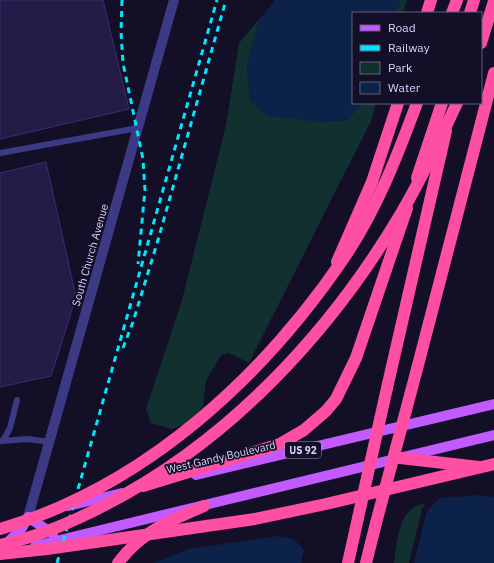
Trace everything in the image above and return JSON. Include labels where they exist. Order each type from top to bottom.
[{"type":"highway","points":[[427,12],[431,0]]},
{"type":"highway","points":[[452,12],[457,0]]},
{"type":"highway","points":[[470,12],[475,0]]},
{"type":"highway","points":[[474,12],[475,0]]},
{"type":"highway","points":[[482,40],[494,1]]},
{"type":"highway","points":[[366,563],[494,74]]},
{"type":"highway","points":[[333,272],[372,182],[398,104]]},
{"type":"highway","points":[[0,529],[57,507],[112,480],[169,443],[216,403],[282,340],[301,317],[348,251],[374,205],[392,168],[418,104]]},
{"type":"highway","points":[[111,495],[280,444],[304,430],[336,400],[356,358],[442,104]]},
{"type":"highway","points":[[348,563],[453,104]]},
{"type":"highway","points":[[0,547],[59,527],[125,494],[191,453],[252,401],[318,328],[367,266],[416,188],[457,104]]},
{"type":"highway","points":[[400,458],[494,469]]},
{"type":"highway","points":[[0,553],[254,518],[326,504],[494,464]]},
{"type":"highway","points":[[118,563],[129,549],[142,537],[172,520],[204,506]]},
{"type":"main road","name":"West Gandy Boulevard","points":[[0,524],[111,495],[494,404]]},
{"type":"main road","points":[[0,553],[204,506],[494,435]]},
{"type":"main road","points":[[0,547],[14,538],[28,517],[46,530],[64,539]]},
{"type":"street","name":"South Church Avenue","points":[[28,517],[174,0]]},
{"type":"lane","points":[[0,153],[138,128]]},
{"type":"lane","points":[[2,441],[10,428],[17,400]]},
{"type":"lane","points":[[2,441],[28,440],[50,442]]},
{"type":"green space","points":[[400,0],[407,0],[403,12],[396,12]]},
{"type":"green space","points":[[260,18],[247,66],[250,101],[319,122],[348,120],[360,104],[376,104],[371,121],[249,363],[229,353],[221,355],[206,381],[203,406],[191,422],[172,429],[151,423],[146,409],[182,300],[226,125],[239,43]]},
{"type":"green space","points":[[425,504],[422,509],[409,563],[394,563],[398,535],[405,518],[416,506]]},
{"type":"water","points":[[274,0],[400,0],[396,12],[352,12],[352,104],[360,104],[348,120],[319,122],[268,116],[250,101],[247,66],[260,18],[274,2]]},
{"type":"water","points":[[479,495],[494,497],[494,563],[414,563],[427,511],[440,498]]},
{"type":"water","points":[[277,536],[294,539],[304,550],[301,563],[154,563],[189,549]]},
{"type":"building","points":[[0,0],[103,0],[129,109],[0,139]]},
{"type":"building","points":[[46,162],[76,297],[51,376],[0,387],[0,173]]},
{"type":"railway","points":[[122,0],[121,32],[123,63],[143,159],[145,190],[138,264]]},
{"type":"railway","points":[[57,563],[217,0]]},
{"type":"railway","points":[[123,348],[133,322],[158,240],[226,0]]}]
